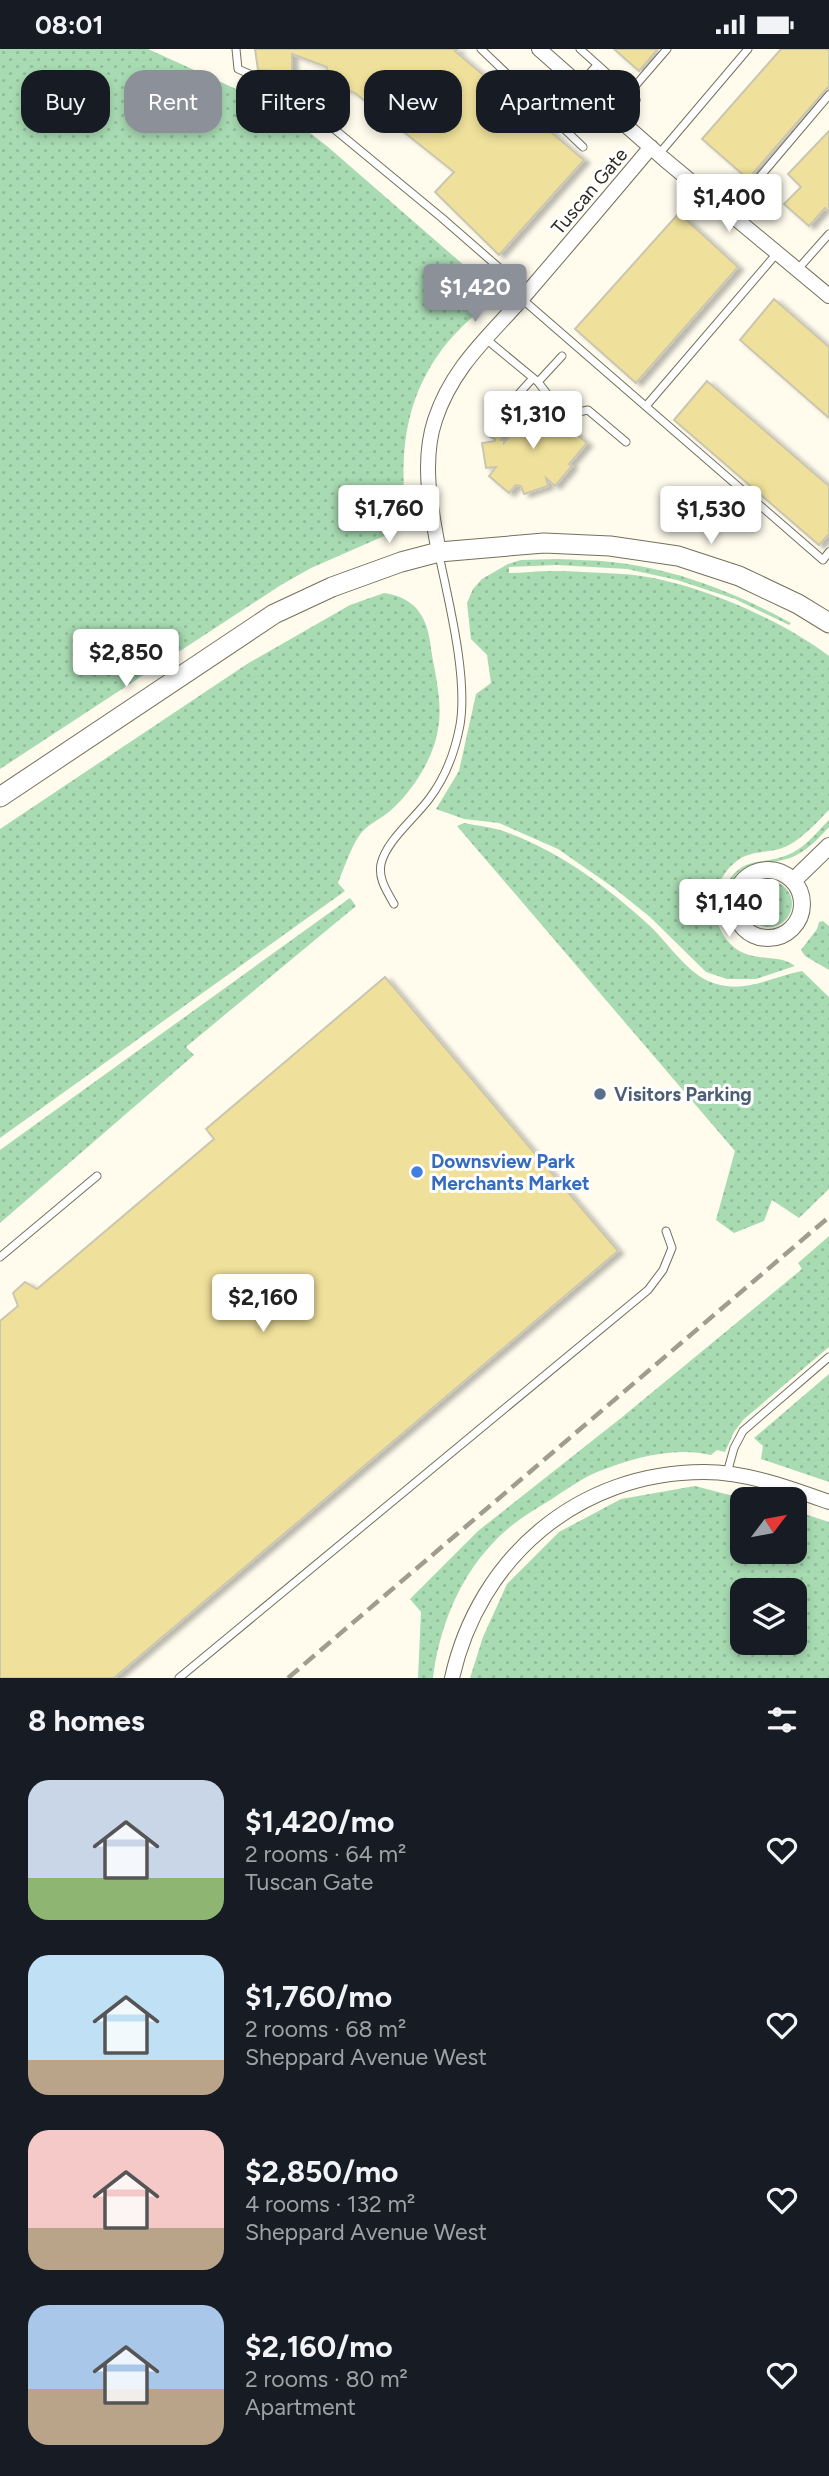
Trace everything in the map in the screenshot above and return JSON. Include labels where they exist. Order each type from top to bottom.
[{"type":"main road","points":[[0,797],[274,614],[332,587],[401,562],[439,552],[544,543],[610,545],[678,557],[739,576],[798,604],[829,623]]},
{"type":"street","points":[[539,49],[563,70]]},
{"type":"street","points":[[635,133],[829,296]]},
{"type":"street","name":"Tuscan Gate","points":[[439,552],[429,485],[429,459],[434,422],[449,386],[485,339],[655,150]]},
{"type":"street","points":[[793,881],[829,846]]},
{"type":"street","points":[[772,870],[793,881],[802,903],[795,925],[786,933],[763,938],[743,927],[736,917],[734,905],[741,883],[750,875],[772,870]]},
{"type":"street","points":[[452,1678],[463,1636],[480,1601],[510,1559],[548,1524],[598,1495],[653,1477],[706,1472],[786,1486],[829,1502]]},
{"type":"lane","points":[[236,49],[238,69],[288,91],[442,218],[646,406],[823,559],[829,552]]},
{"type":"lane","points":[[481,49],[503,70]]},
{"type":"lane","points":[[579,49],[603,70]]},
{"type":"lane","points":[[640,80],[667,49]]},
{"type":"lane","points":[[655,150],[748,49]]},
{"type":"lane","points":[[594,70],[597,65]]},
{"type":"lane","points":[[730,212],[829,95]]},
{"type":"lane","points":[[568,133],[583,147]]},
{"type":"lane","points":[[798,269],[829,234]]},
{"type":"lane","points":[[646,406],[778,251]]},
{"type":"lane","points":[[485,339],[535,380],[551,399],[569,414],[588,409],[626,442]]},
{"type":"lane","points":[[498,417],[562,356]]},
{"type":"lane","points":[[394,904],[381,879],[381,865],[386,850],[429,800],[442,779],[460,725],[462,689],[439,552]]},
{"type":"lane","points":[[0,1257],[97,1176]]},
{"type":"lane","points":[[179,1678],[648,1290],[663,1270],[672,1248],[666,1231]]},
{"type":"lane","points":[[727,1474],[733,1448],[743,1431],[829,1357]]},
{"type":"green space","points":[[0,49],[148,49],[194,70],[124,70],[124,133],[222,133],[222,83],[236,89],[236,133],[310,133],[497,294],[447,343],[432,364],[412,408],[404,453],[407,526],[311,568],[281,585],[0,769]]},
{"type":"green space","points":[[557,559],[636,565],[682,576],[748,601],[791,623],[789,625],[735,599],[677,580],[627,569],[557,565],[509,567],[509,573],[552,571],[622,574],[674,583],[702,591],[758,614],[829,656],[829,810],[805,834],[789,845],[748,855],[732,865],[723,876],[715,901],[719,926],[725,938],[735,948],[743,953],[781,960],[795,966],[756,979],[727,979],[706,972],[650,917],[558,849],[499,823],[464,819],[436,809],[459,771],[476,694],[491,683],[487,655],[471,639],[467,603],[473,589],[482,579],[508,564],[521,560]]},
{"type":"green space","points":[[384,593],[405,599],[424,619],[436,678],[439,719],[432,751],[414,784],[387,814],[367,827],[356,841],[338,883],[345,891],[0,1138],[0,829],[247,664],[350,605]]},
{"type":"green space","points":[[829,820],[829,827],[801,852],[780,861],[745,868],[732,880],[727,891],[724,890],[737,871],[754,863],[792,853]]},
{"type":"green space","points":[[464,823],[501,830],[564,860],[634,912],[684,963],[708,981],[733,987],[744,986],[802,971],[829,997],[829,1189],[799,1218],[772,1200],[764,1221],[734,1233],[716,1220],[735,1151],[457,826]]},
{"type":"green space","points":[[769,881],[785,888],[792,904],[785,920],[769,927],[753,920],[746,904],[753,888]]},
{"type":"green space","points":[[350,898],[356,906],[186,1047],[194,1055],[0,1223],[0,1150]]},
{"type":"green space","points":[[823,921],[829,926],[829,970],[805,956],[801,950],[817,929],[819,922]]},
{"type":"green space","points":[[829,1236],[829,1347],[743,1420],[725,1452],[717,1450],[711,1455],[668,1453],[610,1467],[578,1482],[511,1526],[480,1558],[460,1589],[445,1624],[433,1678],[418,1678],[421,1612],[410,1599],[478,1531],[802,1269],[798,1263]]},
{"type":"green space","points":[[829,1374],[829,1482],[761,1459],[763,1446],[754,1438]]},
{"type":"green space","points":[[695,1486],[730,1495],[730,1565],[807,1565],[807,1515],[829,1522],[829,1678],[470,1678],[483,1637],[507,1584],[559,1532],[621,1499]]},
{"type":"building","points":[[255,49],[458,49],[455,51],[477,70],[476,133],[552,133],[584,160],[499,255],[435,192],[454,172],[405,133],[462,133],[462,70],[364,70],[364,100],[350,91],[350,70],[327,70],[327,67],[292,54],[292,70],[258,70]]},
{"type":"building","points":[[614,49],[658,49],[638,70]]},
{"type":"building","points":[[781,49],[827,49],[829,86],[748,179],[702,139]]},
{"type":"building","points":[[829,131],[829,213],[825,208],[809,226],[784,204],[801,187],[788,174]]},
{"type":"building","points":[[679,213],[738,267],[636,383],[575,329]]},
{"type":"building","points":[[774,299],[829,347],[829,418],[740,340]]},
{"type":"building","points":[[707,381],[829,486],[829,534],[819,545],[674,420]]},
{"type":"building","points":[[539,402],[587,443],[555,486],[546,478],[548,486],[524,494],[521,486],[516,485],[509,493],[489,476],[496,467],[486,468],[482,443],[495,441],[490,437],[494,427],[504,430],[501,440],[504,440],[504,443],[522,421],[516,416],[525,405],[531,410]]},
{"type":"building","points":[[385,977],[618,1251],[114,1678],[0,1678],[0,1321],[18,1306],[13,1293],[25,1282],[37,1289],[214,1139],[206,1129]]},
{"type":"railway","points":[[288,1678],[829,1217]]},
{"type":"place","name":"Visitors Parking","points":[[600,1094]]},
{"type":"place","name":"Downsview Park Merchants Market","points":[[417,1172]]}]
